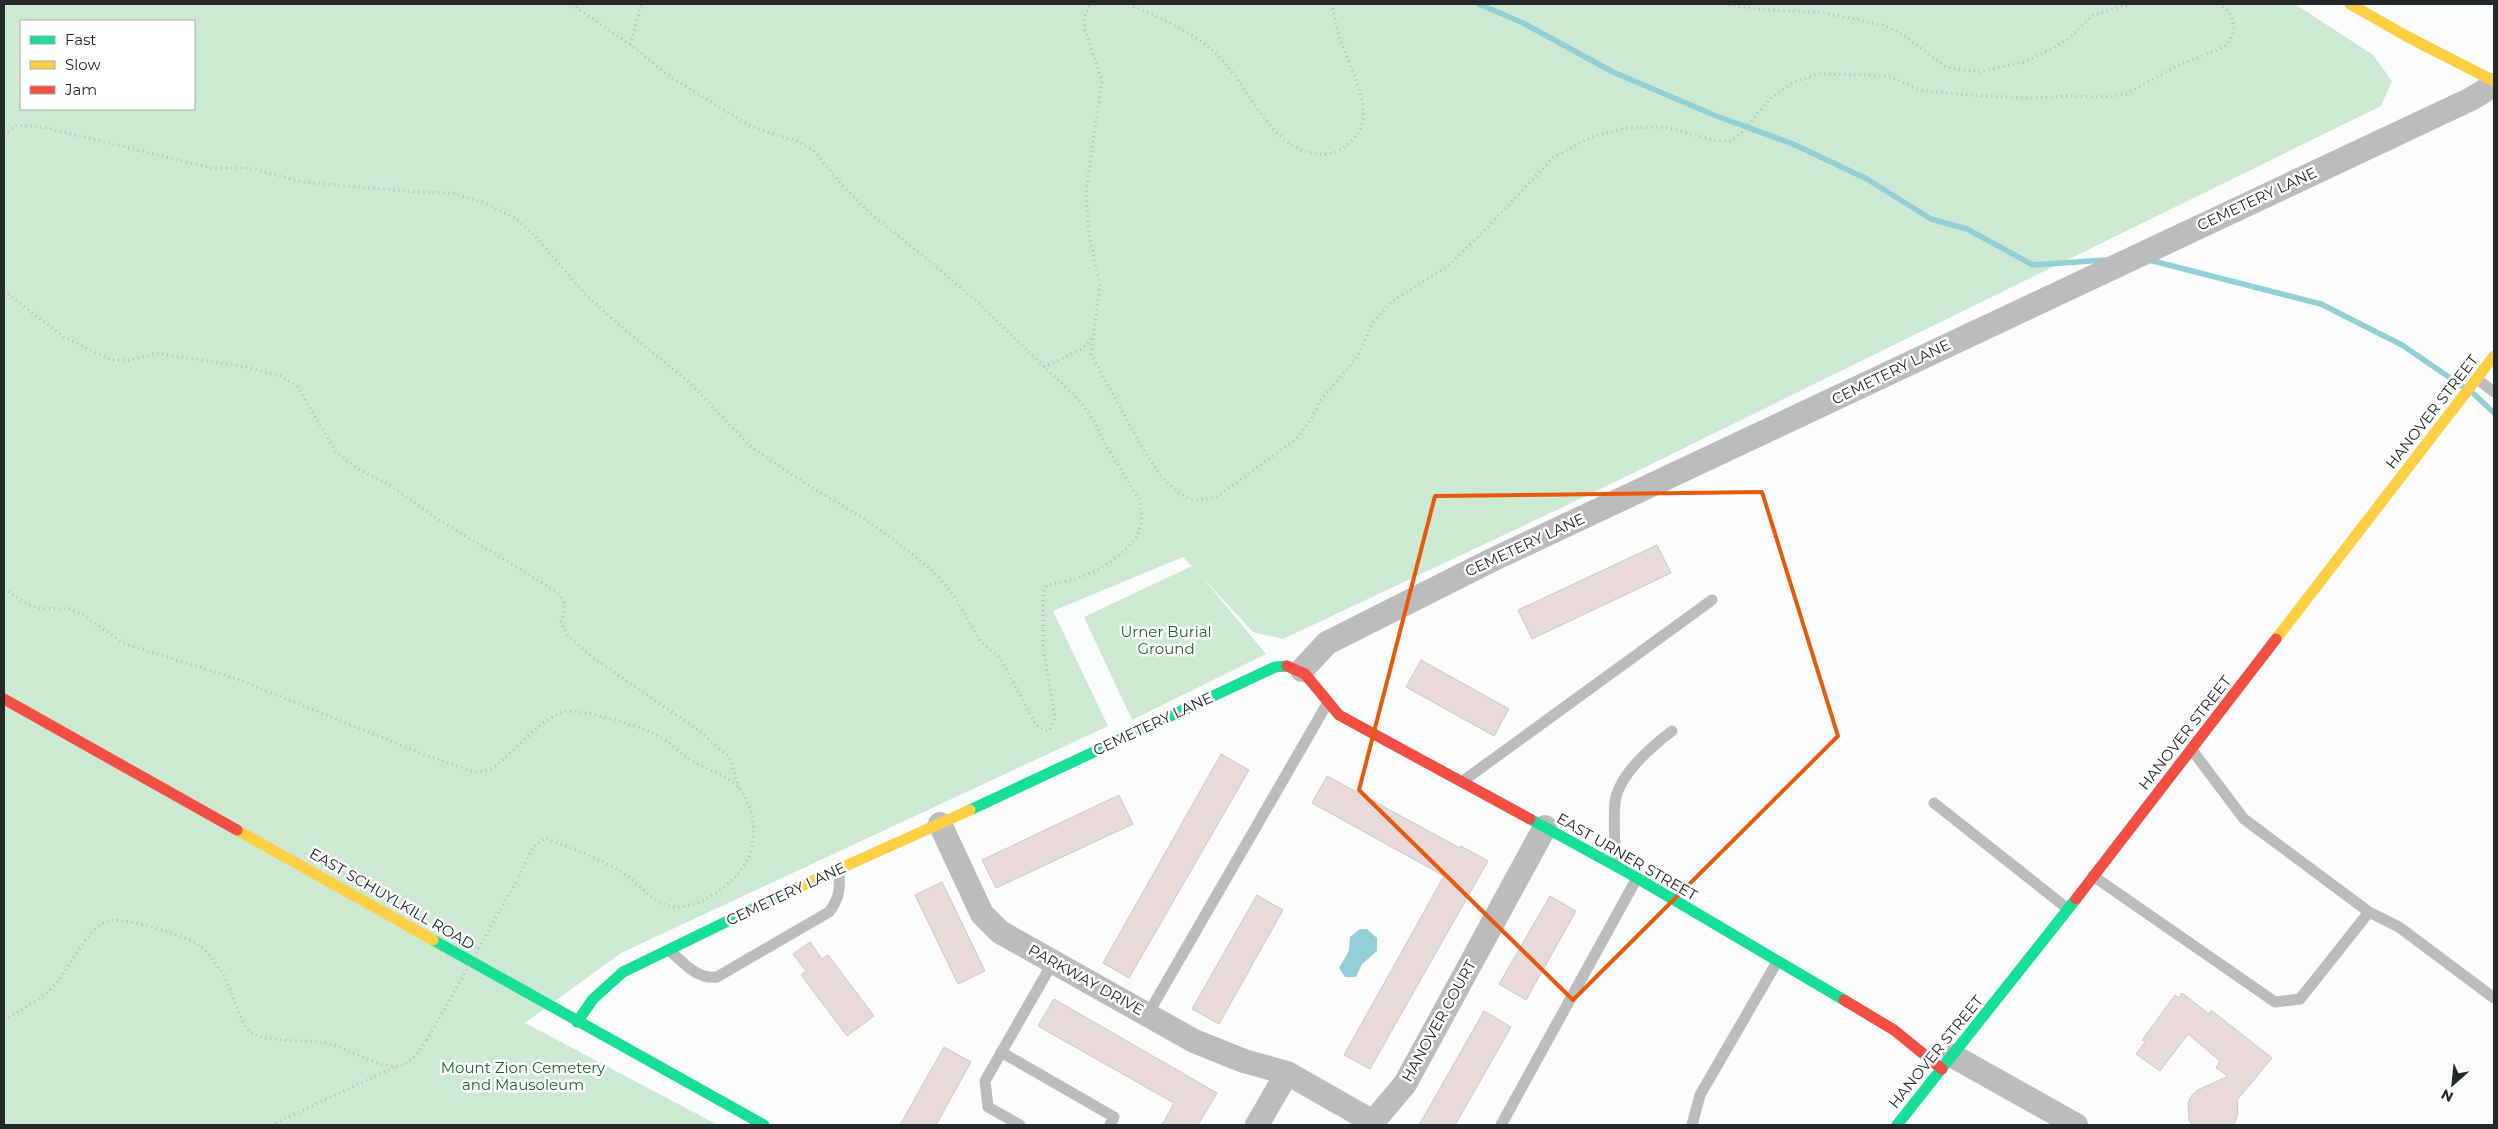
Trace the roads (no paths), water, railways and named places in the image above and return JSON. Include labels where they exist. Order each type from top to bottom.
[{"type":"main road","points":[[2350,4],[2494,83]]},
{"type":"main road","name":"HANOVER STREET","points":[[1897,1125],[2068,909],[2494,356]]},
{"type":"main road","name":"CEMETERY LANE","points":[[577,1022],[593,999],[614,979],[669,950],[1274,667],[1287,665],[1302,670]]},
{"type":"main road","name":"EAST URNER STREET","points":[[1302,670],[1307,674],[1328,704],[1339,715],[1616,866],[1948,1062]]},
{"type":"main road","name":"EAST SCHUYLKILL ROAD","points":[[4,699],[577,1022],[764,1125]]},
{"type":"street","name":"CEMETERY LANE","points":[[1302,670],[1328,643],[1490,561],[2471,99],[2494,83]]},
{"type":"street","name":"PARKWAY DRIVE","points":[[940,824],[982,914],[1000,932],[1194,1041],[1244,1061],[1287,1072]]},
{"type":"street","name":"HANOVER COURT","points":[[1287,1072],[1373,1124],[1406,1084],[1545,827]]},
{"type":"street","points":[[1948,1062],[2076,1125]]},
{"type":"street","points":[[1257,1125],[1287,1072]]},
{"type":"lane","points":[[2475,382],[2494,392]]},
{"type":"lane","points":[[1461,782],[1712,600]]},
{"type":"lane","points":[[1148,1014],[1328,704]]},
{"type":"lane","points":[[1616,866],[1615,800],[1626,776],[1649,749],[1672,731]]},
{"type":"lane","points":[[2191,749],[2244,819],[2369,912],[2399,927],[2494,998]]},
{"type":"lane","points":[[1934,803],[2068,909]]},
{"type":"lane","points":[[669,950],[697,974],[707,979],[718,977],[829,912],[838,901],[840,890],[839,869]]},
{"type":"lane","points":[[2093,876],[2275,1002],[2300,999],[2369,912]]},
{"type":"lane","points":[[1501,1125],[1636,878]]},
{"type":"lane","points":[[1020,1125],[988,1107],[985,1081],[1053,962]]},
{"type":"lane","points":[[1692,1125],[1700,1095],[1777,962]]},
{"type":"lane","points":[[1001,1052],[1114,1117],[1110,1125]]},
{"type":"water","points":[[1360,929],[1367,929],[1377,938],[1377,951],[1362,964],[1356,977],[1345,977],[1339,968],[1349,951],[1350,937]]},
{"type":"waterway","points":[[1479,4],[1523,23],[1613,72],[1714,115],[1793,144],[1867,179],[1931,219],[1967,229],[2033,265],[2105,260]]},
{"type":"waterway","points":[[2149,260],[2321,304],[2402,345],[2462,386]]},
{"type":"waterway","points":[[2474,394],[2494,413]]},
{"type":"park label","name":"Urner Burial Ground","points":[[1166,640]]},
{"type":"park label","name":"Mount Zion Cemetery and Mausoleum","points":[[523,1076]]}]
